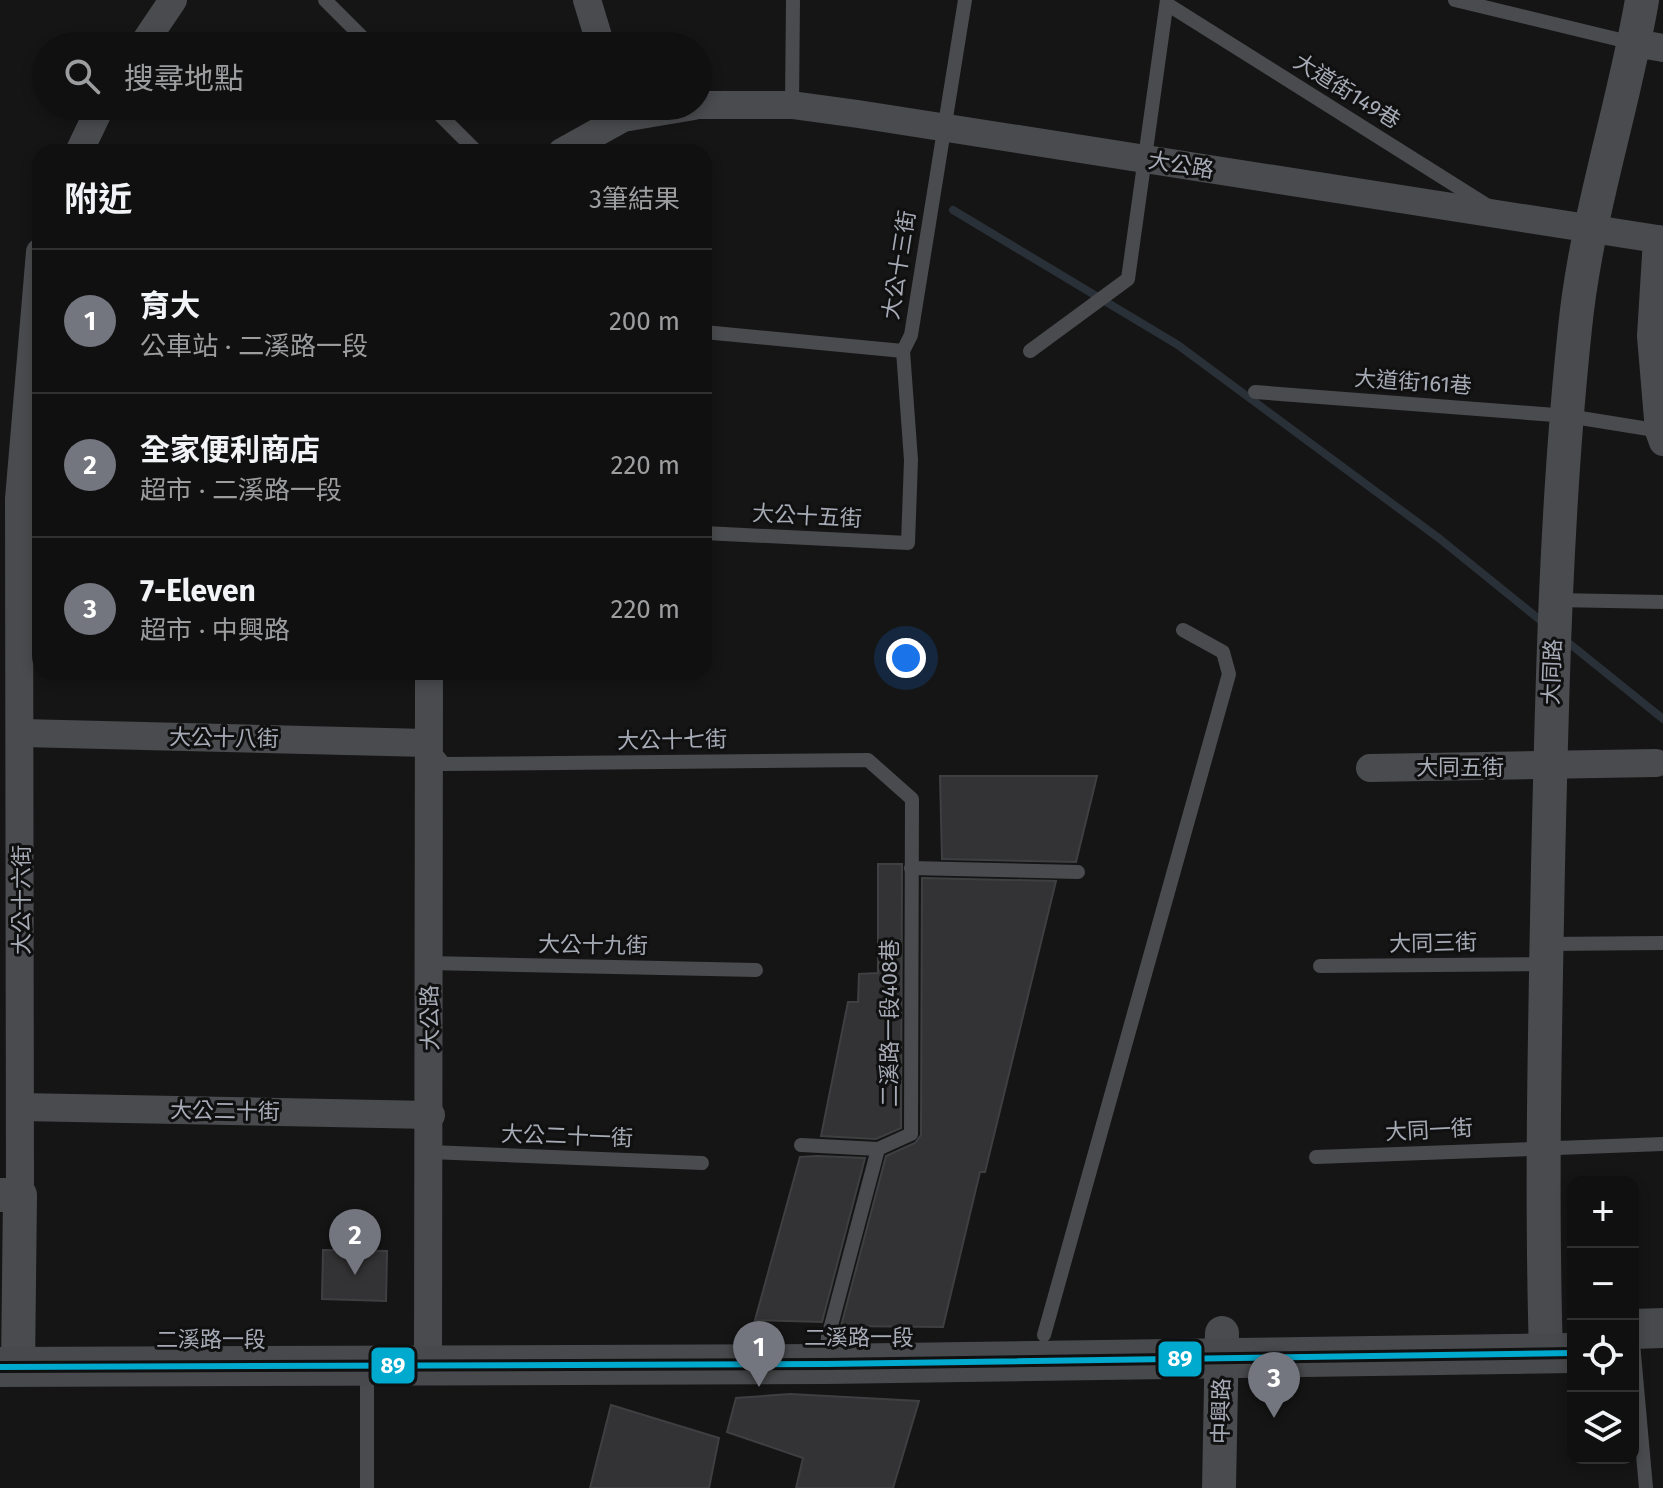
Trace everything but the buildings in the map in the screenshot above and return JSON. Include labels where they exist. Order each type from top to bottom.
[{"type":"main road","points":[[1639,1329],[1663,1328]]},
{"type":"main road","name":"二溪路一段","points":[[827,1350],[1044,1335],[1222,1346]]},
{"type":"main road","name":"二溪路一段","points":[[9,1354],[827,1350],[1559,1340]]},
{"type":"main road","name":"二溪路一段","points":[[9,1354],[367,1364],[428,1350]]},
{"type":"main road","points":[[1639,1353],[1663,1353]]},
{"type":"street","points":[[151,32],[173,0]]},
{"type":"street","points":[[587,0],[597,32]]},
{"type":"street","name":"大同路","points":[[1559,1340],[1544,1147],[1550,767],[1559,498],[1575,326],[1590,231],[1649,46],[1642,0]]},
{"type":"street","name":"大公路","points":[[712,106],[792,105],[1660,240]]},
{"type":"street","points":[[83,144],[94,120]]},
{"type":"street","name":"大公路","points":[[574,144],[610,120]]},
{"type":"street","points":[[1660,240],[1651,336],[1662,435]]},
{"type":"street","name":"大公十六街","points":[[9,1354],[10,1195],[20,1107],[22,733],[30,596],[32,413]]},
{"type":"street","name":"大公路","points":[[428,1350],[431,1115],[429,680]]},
{"type":"street","name":"大公十八街","points":[[22,733],[427,743]]},
{"type":"street","name":"大同五街","points":[[1370,768],[1656,763]]},
{"type":"street","name":"大公二十街","points":[[20,1107],[431,1115]]},
{"type":"street","name":"中興路","points":[[1219,1488],[1222,1346]]},
{"type":"lane","points":[[325,0],[357,32]]},
{"type":"lane","points":[[792,105],[793,0]]},
{"type":"lane","name":"大公十三街","points":[[712,333],[903,351],[911,335],[965,0]]},
{"type":"lane","points":[[1455,0],[1649,46]]},
{"type":"lane","points":[[1030,351],[1128,279],[1167,2]]},
{"type":"lane","name":"大道街149巷","points":[[1167,2],[1504,216]]},
{"type":"lane","points":[[445,120],[469,144]]},
{"type":"lane","name":"大公十五街","points":[[712,533],[908,543],[911,460],[903,351]]},
{"type":"lane","name":"大道街161巷","points":[[1255,392],[1568,416],[1662,435]]},
{"type":"lane","points":[[1554,620],[1663,602]]},
{"type":"lane","points":[[1044,1335],[1229,674],[1223,652],[1183,630]]},
{"type":"lane","name":"大公十七街","points":[[427,743],[444,764],[868,760],[912,799]]},
{"type":"lane","name":"二溪路一段408巷","points":[[878,1149],[911,1134],[912,799]]},
{"type":"lane","points":[[911,868],[1078,872]]},
{"type":"lane","name":"大同三街","points":[[1320,966],[1547,954],[1663,943]]},
{"type":"lane","name":"大公十九街","points":[[429,963],[756,970]]},
{"type":"lane","name":"大同一街","points":[[1316,1157],[1663,1144]]},
{"type":"lane","points":[[801,1145],[878,1149],[827,1350]]},
{"type":"lane","name":"大公二十一街","points":[[430,1152],[702,1163]]},
{"type":"lane","points":[[367,1364],[367,1488]]},
{"type":"lane","points":[[1637,1392],[1646,1488]]},
{"type":"waterway","points":[[953,210],[1178,345],[1440,539],[1545,624]]},
{"type":"waterway","points":[[1565,640],[1663,719]]},
{"type":"transit line","name":"89","points":[[0,1367],[826,1364],[1567,1353]]},
{"type":"place","name":"全家便利商店","points":[[355,1275]]},
{"type":"place","name":"育大","points":[[759,1387]]},
{"type":"place","name":"7-Eleven","points":[[1274,1418]]}]
